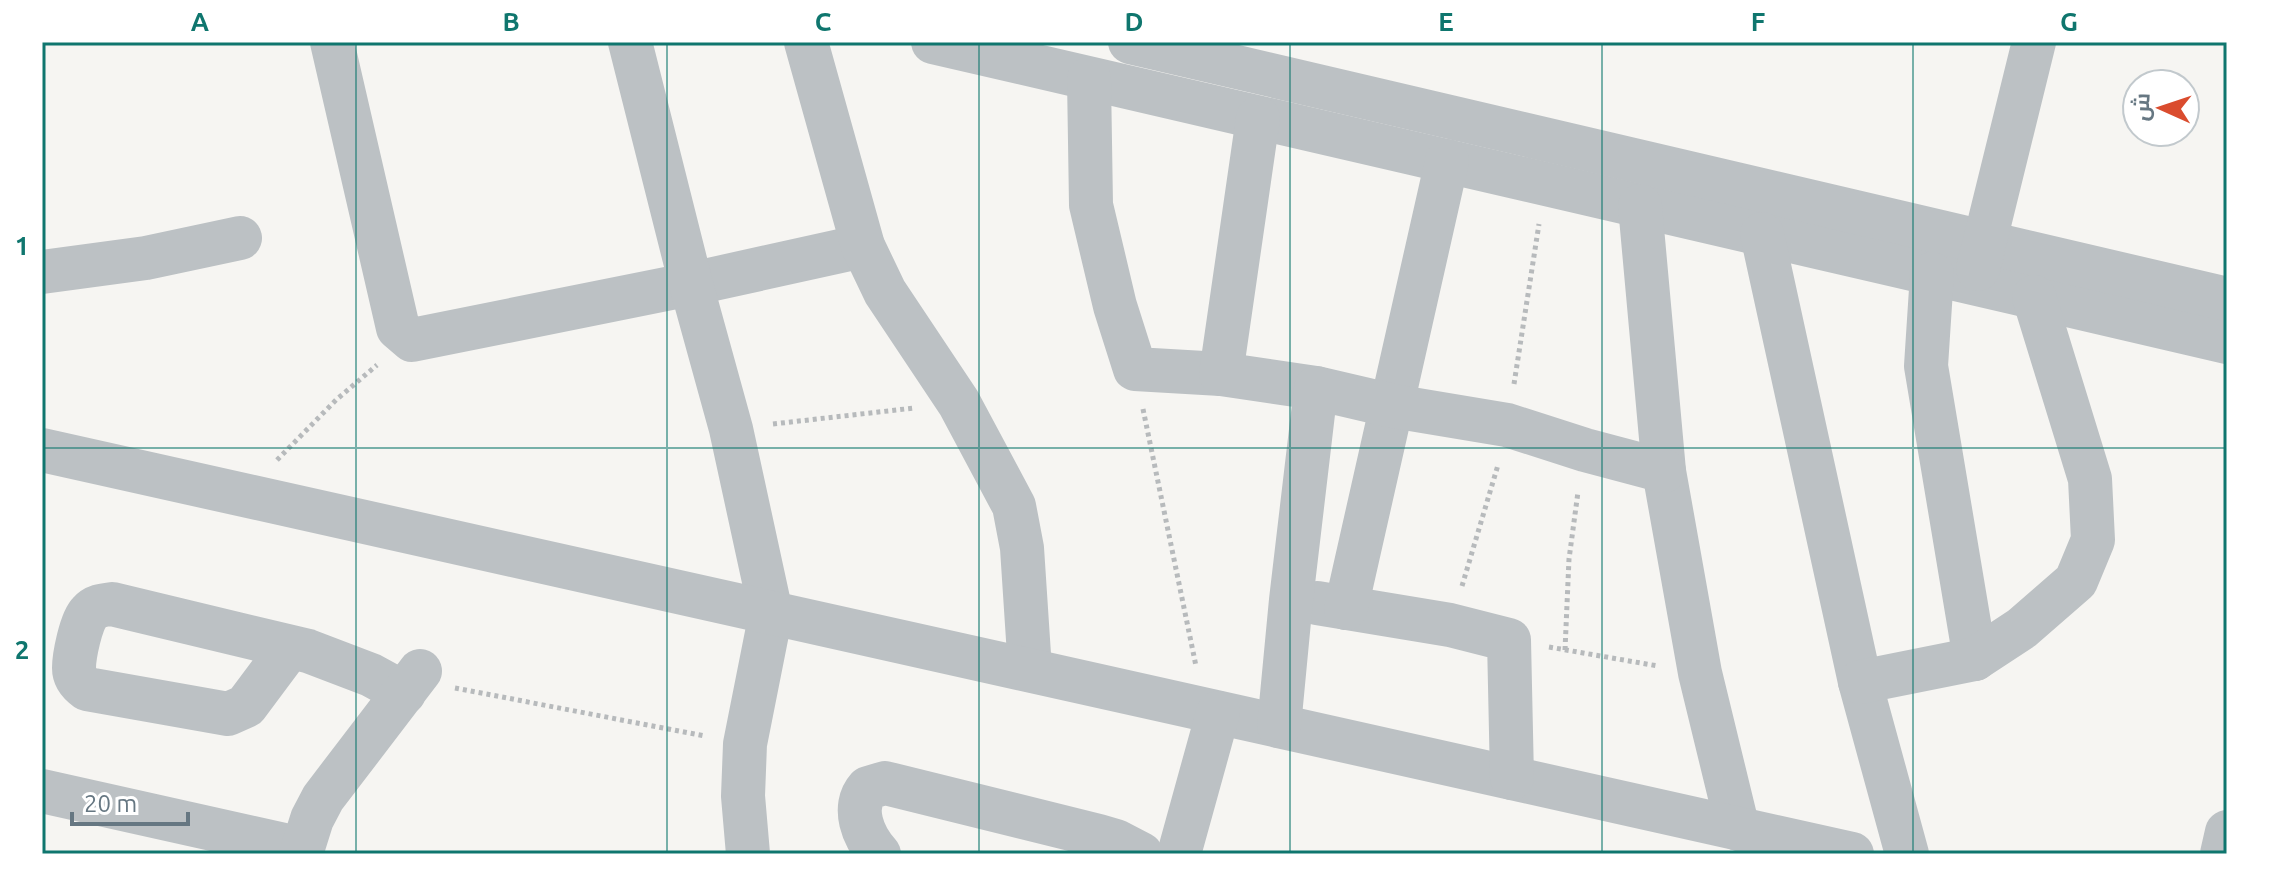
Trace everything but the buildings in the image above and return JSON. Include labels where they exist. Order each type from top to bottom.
[{"type":"street","points":[[332,42],[398,328],[408,338],[417,341],[863,246]]},
{"type":"street","points":[[630,42],[731,429],[771,613],[745,744],[743,796],[748,854]]},
{"type":"street","points":[[806,42],[863,246],[885,292],[959,403],[1014,506],[1019,522],[1030,670]]},
{"type":"street","points":[[933,42],[2227,342]]},
{"type":"street","points":[[1130,42],[2227,299]]},
{"type":"street","points":[[1975,659],[1926,366],[1953,279],[1985,242],[2034,42]]},
{"type":"street","points":[[1167,96],[1176,53]]},
{"type":"street","points":[[1089,79],[1091,205],[1115,306],[1135,369],[1221,374],[1316,388],[1393,406],[1507,425],[1664,471]]},
{"type":"street","points":[[1221,374],[1258,118]]},
{"type":"street","points":[[1346,608],[1447,161]]},
{"type":"street","points":[[1640,206],[1664,471],[1700,673],[1738,829]]},
{"type":"street","points":[[1762,234],[1860,682],[1907,854]]},
{"type":"street","points":[[42,272],[146,258],[240,238]]},
{"type":"street","points":[[1860,682],[1975,659],[2022,628],[2076,581],[2093,540],[2090,479],[2034,297]]},
{"type":"street","points":[[1279,726],[1316,388]]},
{"type":"street","points":[[42,450],[1852,854]]},
{"type":"street","points":[[1291,600],[1450,625],[1509,640],[1512,778]]},
{"type":"street","points":[[42,791],[301,852],[323,798],[413,681],[290,647]]},
{"type":"street","points":[[1179,854],[1211,711]]},
{"type":"street","points":[[879,854],[858,811],[862,794],[876,784],[893,784],[1048,840],[1116,841],[1141,854]]},
{"type":"street","points":[[2222,854],[2227,832]]},
{"type":"path","points":[[1450,625],[1507,425],[1546,184]]},
{"type":"path","points":[[243,495],[336,400],[408,338]]},
{"type":"path","points":[[1135,369],[1211,711]]},
{"type":"path","points":[[731,429],[959,403]]},
{"type":"path","points":[[1565,650],[1569,559],[1585,450]]},
{"type":"path","points":[[1509,640],[1700,673]]},
{"type":"path","points":[[413,681],[745,744]]}]
